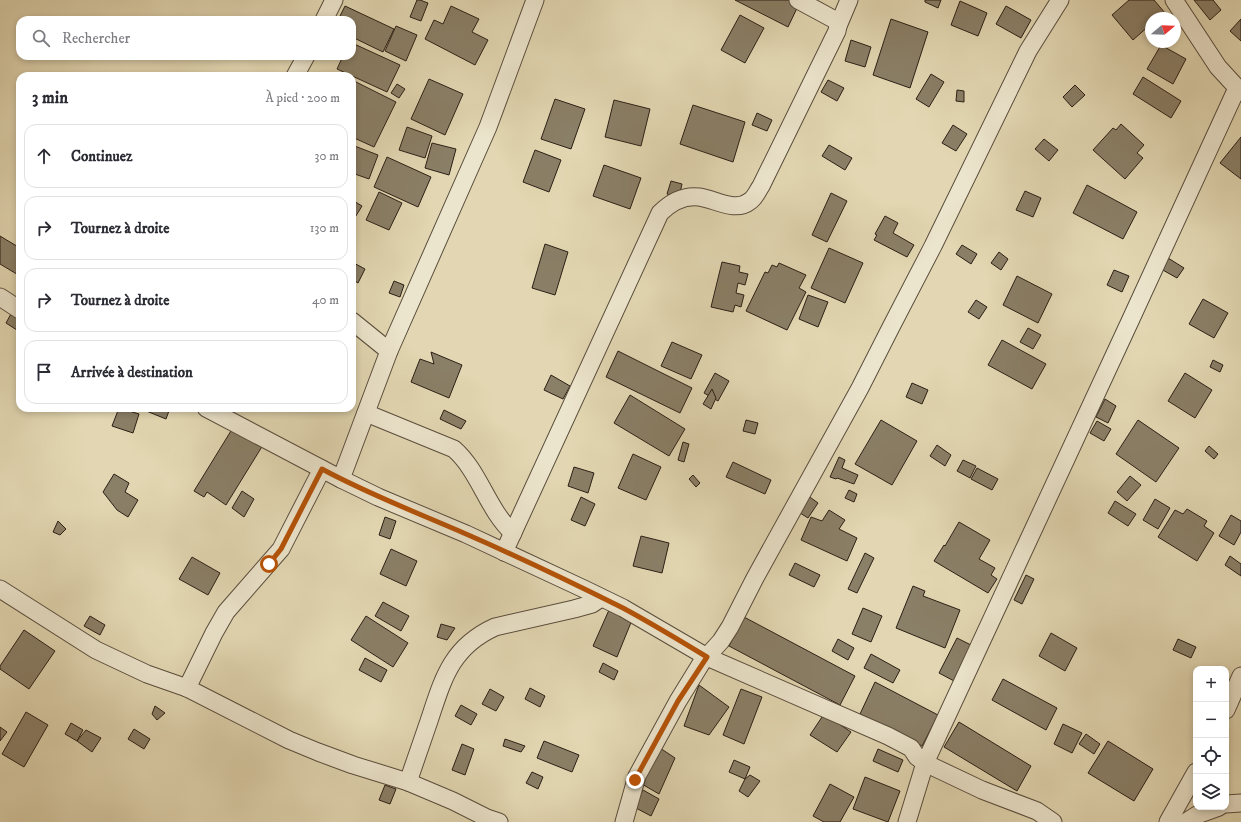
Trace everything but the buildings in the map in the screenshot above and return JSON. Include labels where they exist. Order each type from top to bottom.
[{"type":"street","points":[[326,16],[334,0]]},
{"type":"street","points":[[341,479],[389,351],[488,127],[534,0]]},
{"type":"street","points":[[798,0],[835,20],[838,26]]},
{"type":"street","points":[[504,552],[660,213],[670,203],[684,198],[698,197],[728,205],[740,205],[750,201],[761,186],[837,32],[849,0]]},
{"type":"street","points":[[624,822],[637,776],[678,701],[707,657],[721,641],[730,627],[755,578],[860,388],[933,246],[1028,51],[1060,0]]},
{"type":"street","points":[[907,822],[925,763],[1239,90],[1218,67],[1174,0]]},
{"type":"street","points":[[297,72],[304,60]]},
{"type":"street","points":[[0,297],[16,307]]},
{"type":"street","points":[[356,324],[389,351]]},
{"type":"street","points":[[214,412],[378,497],[466,534],[623,608],[707,657],[888,736],[911,748],[917,757],[925,763],[982,790],[1037,810],[1052,822]]},
{"type":"street","points":[[366,413],[454,449],[463,457],[471,468],[498,517],[513,533]]},
{"type":"street","points":[[187,688],[226,612],[281,549],[322,469]]},
{"type":"street","points":[[0,589],[96,650],[147,674],[187,688],[289,740],[353,765],[408,782],[499,822]]},
{"type":"street","points":[[408,782],[439,690],[451,664],[459,652],[469,642],[495,627],[574,609],[592,604],[601,598]]},
{"type":"street","points":[[1229,703],[1241,676]]},
{"type":"street","points":[[1168,822],[1195,774]]},
{"type":"street","points":[[1229,804],[1241,803]]},
{"type":"street","points":[[1186,822],[1197,815],[1211,810]]},
{"type":"route","points":[[269,564],[281,549],[292,530],[322,469],[378,497],[466,534],[554,574],[623,608],[707,657],[702,662],[678,701],[635,780]]}]
